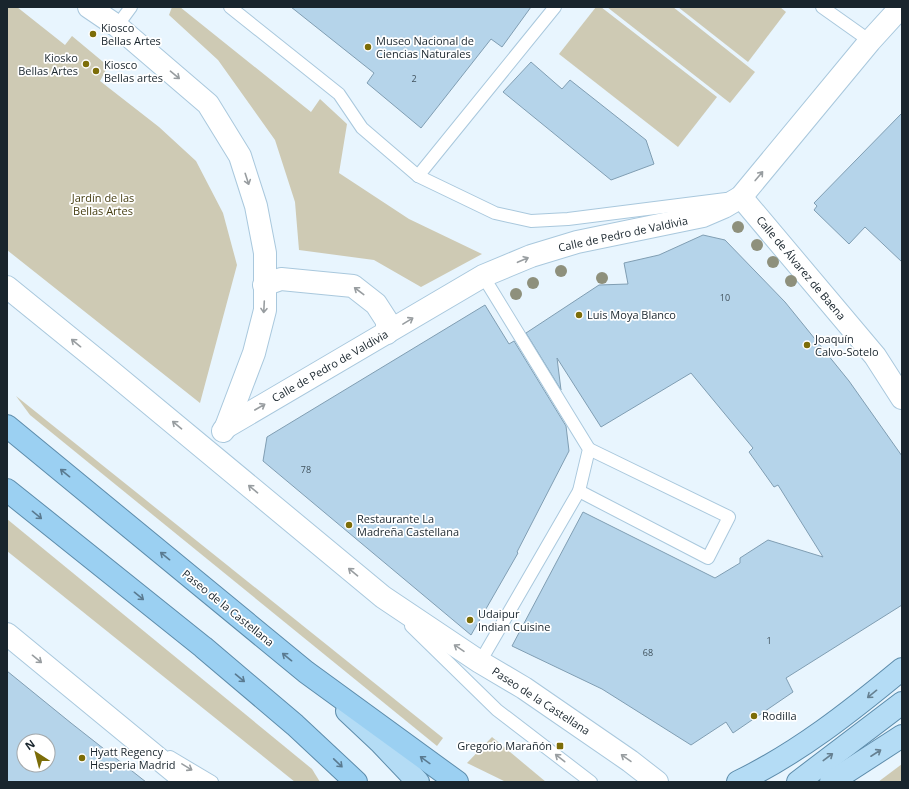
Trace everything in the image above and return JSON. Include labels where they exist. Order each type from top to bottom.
[{"type":"highway","name":"Paseo de la Castellana","points":[[7,426],[306,672],[457,782]]},
{"type":"highway","points":[[7,490],[214,657],[295,725],[356,782]]},
{"type":"main road","points":[[738,782],[786,757],[855,707],[902,669]]},
{"type":"main road","points":[[306,672],[380,742],[418,782]]},
{"type":"main road","points":[[798,782],[902,702]]},
{"type":"main road","points":[[831,782],[902,736]]},
{"type":"street","points":[[89,7],[117,26],[208,104],[240,156],[256,206],[265,253],[264,310],[254,354],[226,427],[207,450]]},
{"type":"street","name":"Calle de Pedro de Valdivia","points":[[226,427],[483,276],[530,256],[576,242],[703,216],[724,207],[741,197],[870,41],[901,7]]},
{"type":"street","name":"Calle de Álvarez de Baena","points":[[741,197],[875,356],[902,398]]},
{"type":"street","points":[[264,285],[281,280],[353,286],[376,304],[387,322],[387,333]]},
{"type":"street","name":"Paseo de la Castellana","points":[[7,288],[207,450],[383,597],[480,662],[519,685],[630,761],[657,782]]},
{"type":"street","points":[[8,636],[187,782]]},
{"type":"lane","points":[[117,26],[131,7]]},
{"type":"lane","points":[[230,7],[339,94],[362,128],[418,176],[495,213],[531,221],[568,220],[741,197]]},
{"type":"lane","points":[[418,176],[555,7]]},
{"type":"lane","points":[[822,7],[870,41]]},
{"type":"lane","points":[[483,276],[589,449],[729,517],[708,558],[579,490]]},
{"type":"lane","points":[[480,662],[579,490],[589,449]]},
{"type":"lane","name":"Paseo de la Castellana","points":[[383,597],[497,710],[591,782]]},
{"type":"lane","points":[[118,725],[212,782]]},
{"type":"green space","name":"Jardín de las Bellas Artes","points":[[7,7],[17,7],[65,45],[72,36],[108,66],[100,81],[159,127],[196,161],[223,213],[237,265],[200,403],[7,250]]},
{"type":"green space","points":[[172,7],[180,7],[311,112],[320,99],[347,124],[339,173],[409,219],[482,254],[421,287],[374,260],[299,250],[295,202],[275,140],[218,60],[169,15]]},
{"type":"green space","points":[[596,7],[601,7],[717,97],[678,147],[559,54]]},
{"type":"green space","points":[[607,7],[673,7],[755,72],[730,103]]},
{"type":"green space","points":[[678,7],[780,7],[786,12],[748,62]]},
{"type":"green space","points":[[16,396],[443,738],[437,746],[30,415]]},
{"type":"green space","points":[[7,519],[312,769],[320,782],[295,782],[7,551]]},
{"type":"green space","points":[[492,737],[546,782],[506,782],[467,763]]},
{"type":"green space","points":[[902,764],[902,782],[878,782]]},
{"type":"building","points":[[291,7],[531,7],[502,47],[491,39],[421,128],[367,83],[374,73]]},
{"type":"building","points":[[531,62],[562,89],[570,80],[646,140],[654,164],[611,180],[503,92]]},
{"type":"building","points":[[902,113],[902,262],[865,227],[849,244],[814,210],[817,206],[814,203]]},
{"type":"building","points":[[703,235],[725,240],[785,302],[849,381],[902,456],[902,605],[786,678],[793,692],[733,733],[726,722],[691,745],[602,689],[512,646],[583,512],[715,578],[740,563],[740,558],[768,540],[823,557],[778,485],[774,487],[749,452],[753,448],[691,373],[601,427],[557,358],[561,390],[526,333],[599,285],[628,284],[624,263],[659,255]]},
{"type":"building","points":[[485,305],[509,344],[514,341],[566,426],[569,451],[517,552],[518,553],[471,635],[263,461],[267,437]]},
{"type":"building","points":[[7,671],[71,723],[146,782],[7,782]]},
{"type":"place","name":"Kiosco Bellas Artes","points":[[93,34]]},
{"type":"place","name":"Museo Nacional de Ciencias Naturales","points":[[368,47]]},
{"type":"place","name":"Kiosko Bellas Artes","points":[[86,64]]},
{"type":"place","name":"Kiosco Bellas artes","points":[[96,71]]},
{"type":"place","name":"Luis Moya Blanco","points":[[579,315]]},
{"type":"place","name":"Joaquín Calvo-Sotelo","points":[[807,345]]},
{"type":"place","name":"Restaurante La Madreña Castellana","points":[[349,525]]},
{"type":"place","name":"Udaipur Indian Cuisine","points":[[470,620]]},
{"type":"place","name":"Rodilla","points":[[754,716]]},
{"type":"place","name":"Gregorio Marañón","points":[[560,746]]},
{"type":"place","name":"Hyatt Regency Hesperia Madrid","points":[[82,758]]}]
